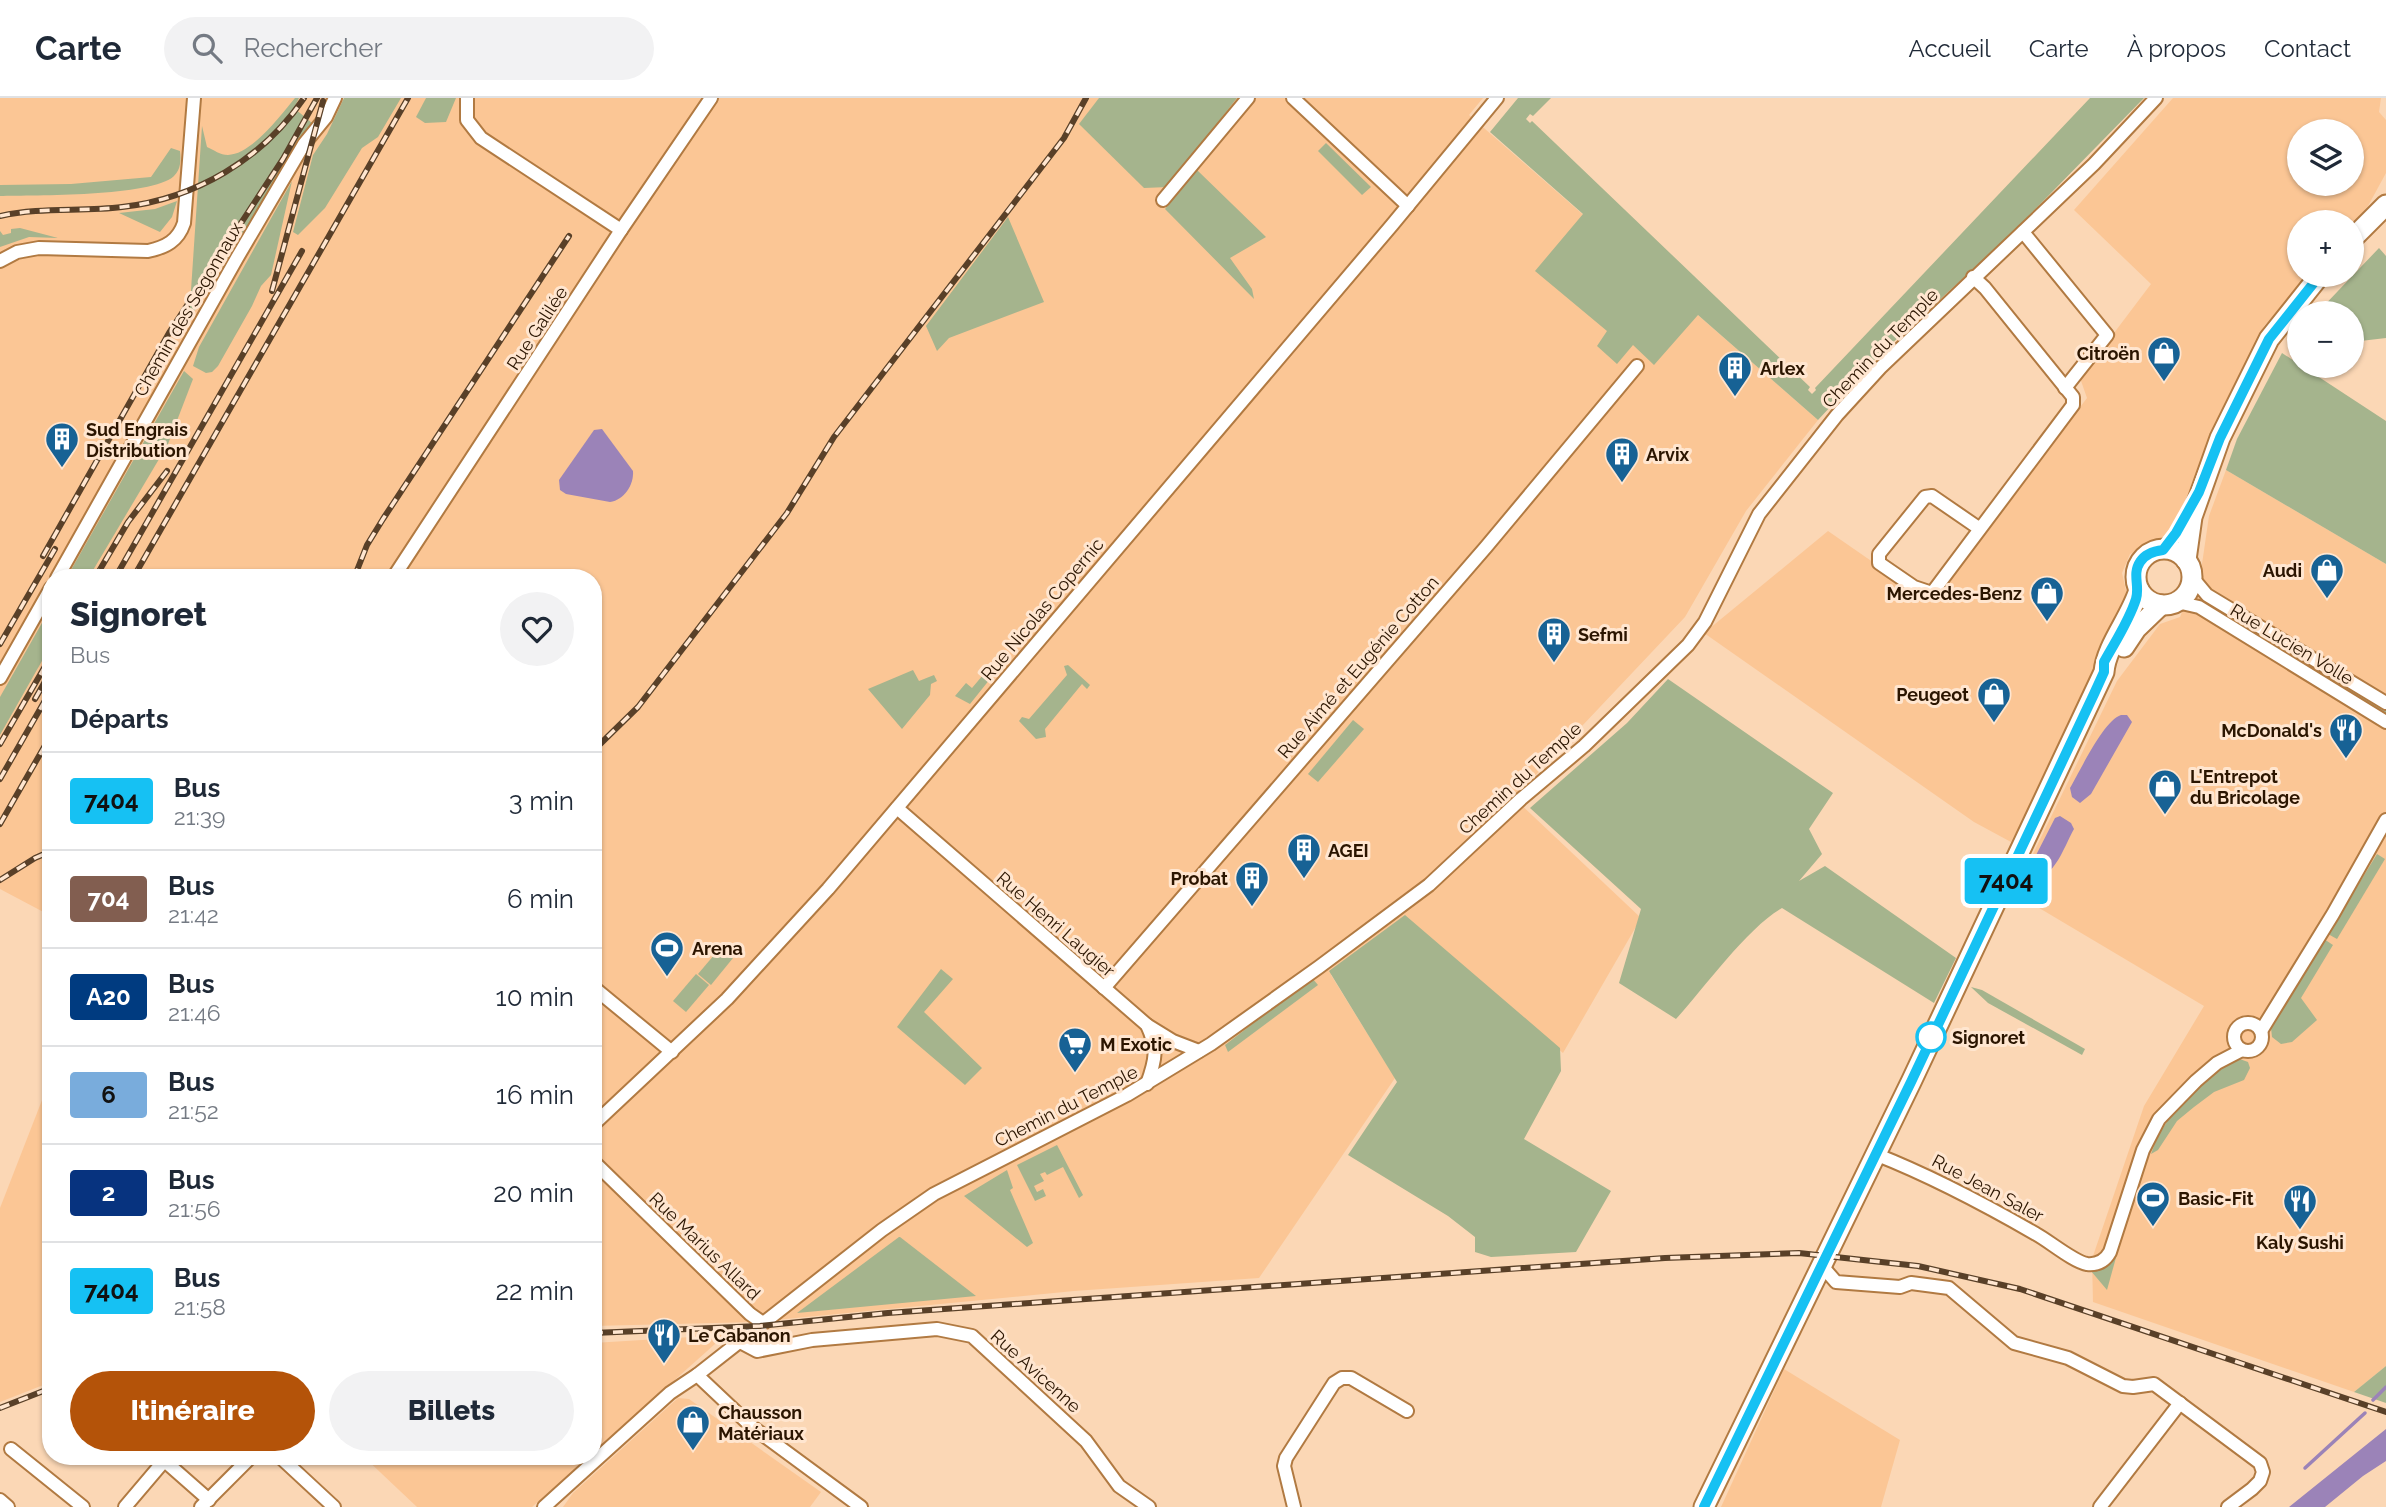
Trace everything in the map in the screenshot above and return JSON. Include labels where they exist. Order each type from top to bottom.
[{"type":"main road","points":[[2364,226],[2383,205]]},
{"type":"main road","points":[[2104,672],[2113,665],[2136,629],[2188,591],[2187,538],[2199,492],[2220,438],[2269,339],[2310,287]]},
{"type":"main road","points":[[2163,550],[2199,492]]},
{"type":"main road","points":[[2169,603],[2152,603],[2139,590],[2136,577],[2140,562],[2154,551],[2172,551],[2189,568]]},
{"type":"main road","points":[[1704,1507],[1822,1266],[2104,672],[2104,662],[2139,590]]},
{"type":"street","points":[[0,261],[18,252],[39,248],[148,251],[164,247],[178,237],[185,212],[194,98]]},
{"type":"street","name":"Chemin des Segonnaux","points":[[62,569],[237,258],[304,144],[326,117],[335,98]]},
{"type":"street","points":[[467,98],[467,120],[481,138],[621,230]]},
{"type":"street","name":"Rue Galilée","points":[[399,569],[621,230],[711,98]]},
{"type":"street","points":[[1163,200],[1248,98]]},
{"type":"street","points":[[1293,98],[1408,206]]},
{"type":"street","name":"Rue Nicolas Copernic","points":[[602,1117],[761,964],[828,889],[1497,98]]},
{"type":"street","name":"Chemin du Temple","points":[[763,1323],[882,1230],[934,1195],[1147,1083],[1199,1051],[1319,967],[1429,885],[1521,799],[1584,746],[1678,654],[1705,622],[1759,514],[1837,415],[1880,368],[1973,277],[2094,164],[2156,98]]},
{"type":"street","points":[[2023,232],[2107,335],[2065,388]]},
{"type":"street","points":[[1973,277],[2073,397],[2073,405],[1980,529],[1932,593],[1914,587],[1879,563],[1880,554],[1925,497],[1932,496],[1980,529]]},
{"type":"street","name":"Rue Aimé et Eugénie Cotton","points":[[1104,988],[1486,547],[1637,366]]},
{"type":"street","points":[[2189,568],[2207,595],[2386,703]]},
{"type":"street","name":"Rue Lucien Volle","points":[[2169,603],[2199,607],[2386,722]]},
{"type":"street","points":[[0,678],[42,604]]},
{"type":"street","name":"Rue Henri Laugier","points":[[897,808],[1147,1025],[1173,1041],[1199,1051]]},
{"type":"street","points":[[2258,1028],[2281,999],[2386,820]]},
{"type":"street","points":[[602,994],[672,1052]]},
{"type":"street","points":[[1147,1025],[1155,1044],[1154,1063],[1147,1083]]},
{"type":"street","points":[[2217,1063],[2241,1025],[2258,1028]]},
{"type":"street","points":[[2234,1038],[2236,1045],[2242,1050],[2251,1051],[2262,1039],[2258,1028]]},
{"type":"street","points":[[2217,1063],[2242,1050]]},
{"type":"street","name":"Rue Jean Saler","points":[[1875,1154],[1926,1174],[2053,1243],[2080,1262],[2096,1264],[2106,1258],[2125,1210],[2143,1150],[2159,1119],[2189,1087],[2217,1063]]},
{"type":"street","name":"Rue Marius Allard","points":[[602,1170],[763,1323],[697,1376],[670,1393],[602,1455]]},
{"type":"street","points":[[1822,1266],[1836,1282]]},
{"type":"street","points":[[1812,1286],[1836,1282],[1900,1287],[1911,1283],[1949,1288],[2014,1343],[2068,1358],[2123,1386],[2154,1384],[2260,1463],[2263,1472],[2260,1481],[2228,1507]]},
{"type":"street","name":"Rue Avicenne","points":[[740,1342],[757,1351],[812,1340],[937,1329],[972,1336],[1086,1441],[1119,1486],[1149,1507]]},
{"type":"street","points":[[697,1376],[751,1426],[861,1507]]},
{"type":"street","points":[[1294,1507],[1284,1466],[1286,1458],[1334,1383],[1342,1378],[1351,1378],[1407,1411]]},
{"type":"street","points":[[2100,1507],[2180,1403]]},
{"type":"street","points":[[11,1449],[83,1507]]},
{"type":"street","points":[[125,1507],[157,1465]]},
{"type":"street","points":[[169,1465],[205,1503],[244,1465]]},
{"type":"street","points":[[289,1465],[334,1507]]},
{"type":"street","name":"Rue Marius Allard","points":[[544,1507],[590,1465]]},
{"type":"street","points":[[0,1500],[8,1507]]},
{"type":"shaded area","points":[[0,98],[338,98],[333,122],[345,98],[1483,98],[1469,115],[1818,420],[1746,511],[1685,617],[1514,798],[1641,918],[1563,1053],[1402,918],[1331,975],[1395,1078],[1259,1278],[1074,1291],[755,1322],[602,1326],[602,569],[42,569],[42,911],[0,889]]},
{"type":"shaded area","points":[[2173,98],[2381,98],[2379,112],[2386,120],[2386,173],[2364,210],[2287,210],[2287,287],[2298,287],[2264,326],[2205,449],[2185,508],[2164,539],[2130,554],[2122,573],[2127,595],[2079,711],[2011,842],[1974,822],[1704,633],[1828,531],[1932,603],[2087,398],[2080,378],[2151,284],[2074,210]]},
{"type":"shaded area","points":[[602,429],[633,471],[630,486],[624,495],[610,502],[566,494],[560,490],[559,480],[594,430]]},
{"type":"shaded area","points":[[2226,470],[2386,564],[2386,1366],[2354,1392],[2093,1302],[2092,1259],[2144,1106],[2204,1006],[2014,893],[2117,681],[2160,624],[2180,617],[2202,564],[2209,516]]},
{"type":"shaded area","points":[[2127,715],[2132,722],[2091,794],[2080,803],[2072,797],[2070,788],[2100,736],[2114,719]]},
{"type":"shaded area","points":[[2060,816],[2071,823],[2074,829],[2057,862],[2042,877],[2035,872],[2032,863],[2055,818]]},
{"type":"shaded area","points":[[42,1100],[42,1386],[0,1402],[0,1208]]},
{"type":"shaded area","points":[[725,1335],[602,1445],[602,1342]]},
{"type":"shaded area","points":[[1784,1369],[1900,1440],[1881,1507],[1721,1507]]},
{"type":"shaded area","points":[[678,1398],[689,1399],[821,1492],[810,1507],[563,1507],[573,1493]]},
{"type":"shaded area","points":[[2386,1429],[2386,1461],[2325,1507],[2289,1507]]},
{"type":"shaded area","points":[[373,1465],[579,1465],[532,1507],[417,1507]]},
{"type":"green space","points":[[295,98],[299,98],[294,108],[312,123],[189,320],[202,126],[207,147],[225,155],[237,153],[265,133]]},
{"type":"green space","points":[[344,98],[401,98],[378,137],[362,148],[325,208],[298,235],[293,232],[313,155],[327,134]]},
{"type":"green space","points":[[426,98],[456,98],[446,122],[425,123],[416,117]]},
{"type":"green space","points":[[1099,98],[1237,98],[1168,187],[1144,188],[1079,124]]},
{"type":"green space","points":[[1518,98],[1551,98],[1533,116],[1530,114],[1526,119],[1530,123],[1532,121],[1810,387],[1808,390],[1812,394],[2090,98],[2144,98],[2007,238],[1876,358],[1818,420],[1698,315],[1654,365],[1633,345],[1617,364],[1597,346],[1607,331],[1535,271],[1583,214],[1490,132]]},
{"type":"green space","points":[[1326,143],[1371,187],[1362,195],[1318,151]]},
{"type":"green space","points":[[171,148],[180,151],[179,167],[174,176],[162,183],[91,194],[0,196],[0,185],[71,184],[151,177]]},
{"type":"green space","points":[[1197,170],[1266,237],[1230,258],[1252,289],[1254,299],[1165,209]]},
{"type":"green space","points":[[292,181],[271,275],[261,286],[218,366],[212,372],[206,373],[193,366],[199,347]]},
{"type":"green space","points":[[177,201],[172,217],[160,232],[119,213],[155,209]]},
{"type":"green space","points":[[1008,217],[1044,302],[949,338],[937,351],[926,326]]},
{"type":"green space","points":[[20,228],[58,238],[29,237],[0,247],[0,231],[3,235],[11,233],[11,229]]},
{"type":"green space","points":[[2379,248],[2386,256],[2386,338],[2364,341],[2364,301],[2328,301],[2342,287],[2364,287],[2364,264]]},
{"type":"green space","points":[[2282,353],[2287,356],[2287,378],[2320,378],[2386,421],[2386,564],[2226,470],[2237,439]]},
{"type":"green space","points":[[184,371],[193,379],[168,444],[94,569],[72,569]]},
{"type":"green space","points":[[2206,601],[2386,709],[2386,717],[2203,607]]},
{"type":"green space","points":[[42,623],[42,661],[0,735],[0,697]]},
{"type":"green space","points":[[994,662],[998,669],[970,704],[955,696],[966,683],[972,688]]},
{"type":"green space","points":[[1068,665],[1090,685],[1087,689],[1082,684],[1045,729],[1046,737],[1036,739],[1019,721],[1022,717],[1029,719],[1067,675],[1064,666]]},
{"type":"green space","points":[[913,670],[919,681],[934,675],[937,681],[931,684],[930,695],[902,729],[868,689]]},
{"type":"green space","points":[[1668,679],[1833,793],[1809,829],[1822,854],[1799,881],[1825,866],[1956,958],[1934,1003],[1782,908],[1741,943],[1676,1019],[1619,983],[1641,909],[1530,808],[1627,723]]},
{"type":"green space","points":[[1353,720],[1364,729],[1318,782],[1308,774]]},
{"type":"green space","points":[[2377,854],[2385,859],[2337,939],[2328,934]]},
{"type":"green space","points":[[1405,915],[1560,1048],[1561,1071],[1524,1139],[1611,1191],[1576,1252],[1491,1257],[1475,1252],[1475,1237],[1448,1216],[1348,1155],[1397,1082],[1329,971]]},
{"type":"green space","points":[[2324,939],[2333,945],[2301,998],[2317,1020],[2292,1042],[2281,1044],[2272,1037],[2271,1028]]},
{"type":"green space","points":[[720,948],[733,958],[711,985],[698,974]]},
{"type":"green space","points":[[941,969],[953,979],[924,1012],[982,1068],[965,1085],[897,1027]]},
{"type":"green space","points":[[696,974],[709,985],[686,1012],[673,1001]]},
{"type":"green space","points":[[1312,978],[1318,985],[1228,1052],[1225,1045]]},
{"type":"green space","points":[[1971,987],[1982,990],[2085,1049],[2082,1055],[1988,1003]]},
{"type":"green space","points":[[2237,1058],[2248,1062],[2250,1068],[2244,1080],[2214,1092],[2194,1107],[2177,1121],[2158,1150],[2151,1154],[2165,1124],[2185,1098],[2209,1075]]},
{"type":"green space","points":[[1057,1145],[1083,1195],[1079,1198],[1063,1167],[1047,1175],[1045,1172],[1040,1174],[1044,1181],[1034,1186],[1037,1192],[1043,1189],[1046,1196],[1035,1201],[1017,1165]]},
{"type":"green space","points":[[1007,1170],[1013,1188],[1010,1190],[1033,1243],[1027,1247],[964,1196]]},
{"type":"green space","points":[[899,1237],[976,1296],[797,1313]]},
{"type":"green space","points":[[2117,1254],[2107,1290],[2091,1271],[2108,1264]]},
{"type":"green space","points":[[2386,1366],[2386,1403],[2354,1392]]},
{"type":"waterway","points":[[2373,1400],[2386,1387]]},
{"type":"waterway","points":[[2305,1468],[2365,1413]]},
{"type":"railway","points":[[0,216],[149,203],[201,185],[248,157],[269,140],[304,98]]},
{"type":"railway","points":[[43,556],[169,333],[283,159],[317,98]]},
{"type":"railway","points":[[138,569],[408,98]]},
{"type":"railway","points":[[602,742],[638,707],[787,513],[834,437],[1064,138],[1086,98]]},
{"type":"railway","points":[[272,291],[323,101]]},
{"type":"railway","points":[[358,569],[367,545],[383,519],[569,236]]},
{"type":"railway","points":[[120,569],[302,251]]},
{"type":"railway","points":[[100,569],[128,522],[167,471]]},
{"type":"railway","points":[[43,569],[55,549]]},
{"type":"railway","points":[[0,644],[42,571]]},
{"type":"railway","points":[[0,744],[42,672]]},
{"type":"railway","points":[[35,699],[42,687]]},
{"type":"railway","points":[[0,779],[42,706]]},
{"type":"railway","points":[[0,824],[42,751]]},
{"type":"railway","points":[[0,880],[42,855]]},
{"type":"railway","points":[[602,1333],[760,1326],[888,1313],[1665,1258],[1799,1253],[1918,1266],[2020,1289],[2386,1412]]},
{"type":"railway","points":[[0,1408],[42,1392]]},
{"type":"bus line","name":"7404","points":[[1704,1507],[1911,1082],[2094,694],[2104,672],[2104,662],[2135,602],[2139,590],[2136,577],[2140,562],[2146,555],[2163,550],[2176,533],[2199,492],[2209,463],[2251,371],[2269,339],[2309,287]]},
{"type":"place","name":"Citroën","points":[[2164,383]]},
{"type":"place","name":"Arlex","points":[[1735,398]]},
{"type":"place","name":"Sud Engrais Distribution","points":[[62,469]]},
{"type":"place","name":"Arvix","points":[[1622,484]]},
{"type":"place","name":"Audi","points":[[2327,600]]},
{"type":"place","name":"Mercedes-Benz","points":[[2047,623]]},
{"type":"place","name":"Sefmi","points":[[1554,664]]},
{"type":"place","name":"Peugeot","points":[[1994,724]]},
{"type":"place","name":"McDonald's","points":[[2346,760]]},
{"type":"place","name":"L'Entrepot du Bricolage","points":[[2165,816]]},
{"type":"place","name":"AGEI","points":[[1304,880]]},
{"type":"place","name":"Probat","points":[[1252,908]]},
{"type":"place","name":"Arena","points":[[667,978]]},
{"type":"place","name":"Signoret","points":[[1931,1037]]},
{"type":"place","name":"M Exotic","points":[[1075,1074]]},
{"type":"place","name":"Basic-Fit","points":[[2153,1228]]},
{"type":"place","name":"Kaly Sushi","points":[[2300,1231]]},
{"type":"place","name":"Le Cabanon","points":[[664,1365]]},
{"type":"place","name":"Chausson Matériaux","points":[[693,1452]]}]
